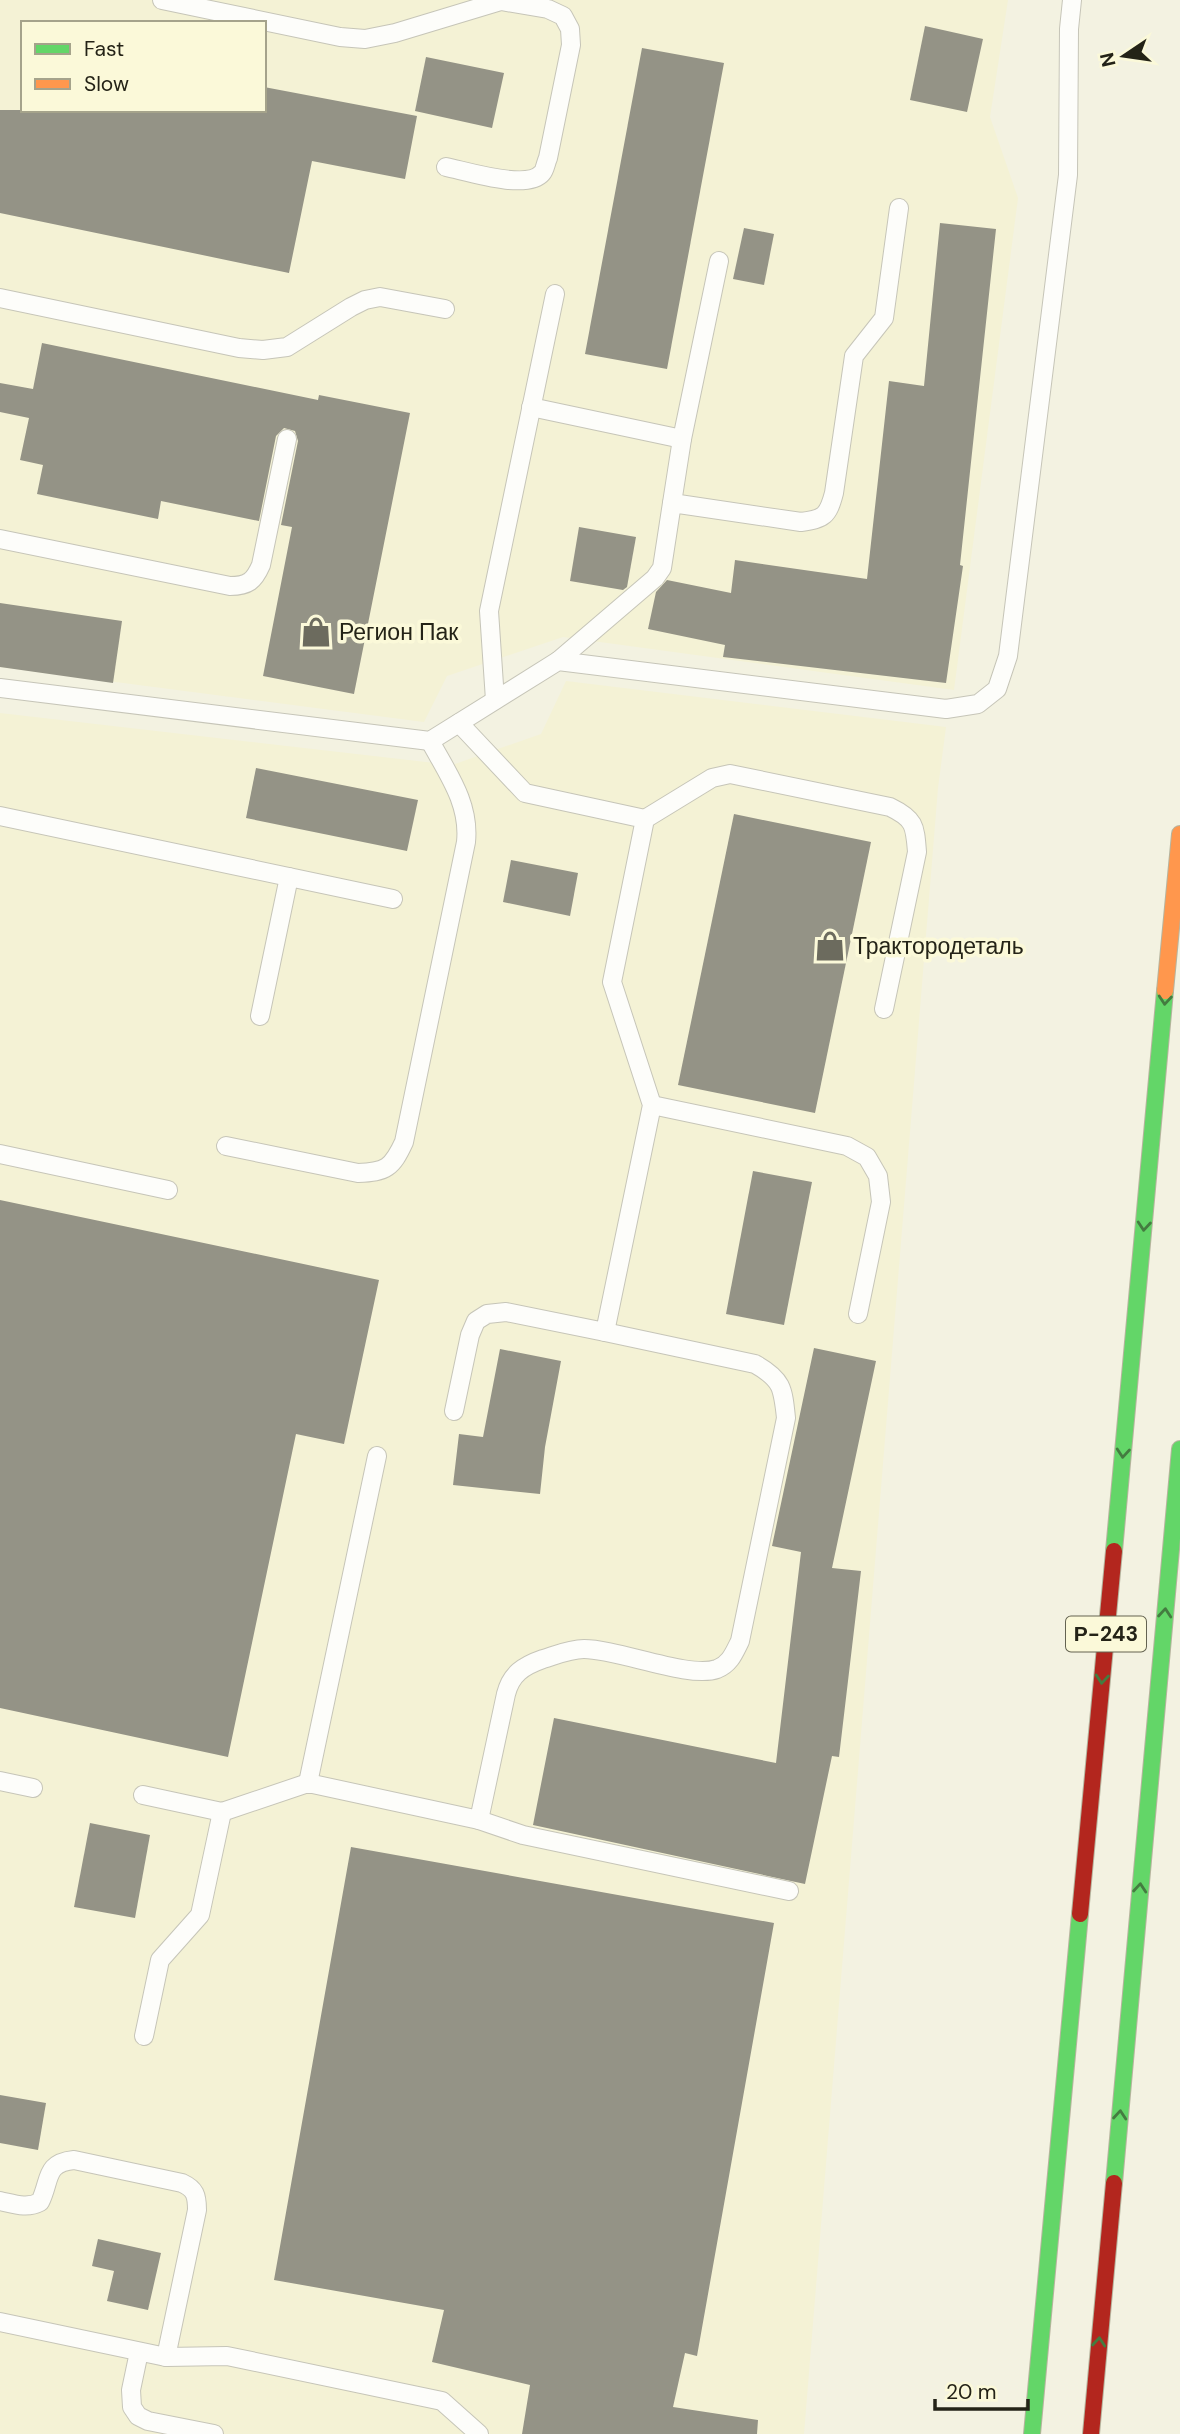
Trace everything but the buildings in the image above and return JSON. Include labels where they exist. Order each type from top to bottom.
[{"type":"highway","name":"Р-243","points":[[1032,2434],[1180,834]]},
{"type":"highway","name":"Р-243","points":[[1091,2434],[1180,1449]]},
{"type":"lane","points":[[162,0],[263,21]]},
{"type":"lane","points":[[558,661],[946,709],[978,704],[997,690],[1008,656],[1068,175],[1069,29],[1072,0]]},
{"type":"lane","points":[[266,22],[340,37],[365,39],[395,33],[501,1],[548,9],[563,16],[570,29],[571,45],[548,158],[542,173],[532,180],[513,181],[446,167]]},
{"type":"lane","points":[[672,503],[802,522],[818,519],[829,511],[854,356],[884,318],[900,208]]},
{"type":"lane","points":[[0,688],[430,741],[558,661],[655,578],[662,568],[682,439],[719,261]]},
{"type":"lane","points":[[495,700],[489,611],[555,295]]},
{"type":"lane","points":[[0,298],[239,348],[263,350],[287,347],[365,300],[380,297],[445,309]]},
{"type":"lane","points":[[531,407],[682,439]]},
{"type":"lane","points":[[0,539],[230,586],[244,586],[254,580],[261,565],[287,439]]},
{"type":"lane","points":[[459,723],[525,793],[645,819]]},
{"type":"lane","points":[[226,1146],[358,1173],[379,1172],[394,1163],[404,1142],[468,825],[459,795],[430,741]]},
{"type":"lane","points":[[605,1332],[652,1105],[611,982],[645,819],[697,785],[730,774],[890,807],[907,815],[916,832],[917,852],[884,1009]]},
{"type":"lane","points":[[0,816],[393,899]]},
{"type":"lane","points":[[260,1016],[289,877]]},
{"type":"lane","points":[[652,1105],[847,1146],[867,1157],[878,1175],[881,1202],[858,1314]]},
{"type":"lane","points":[[0,1154],[168,1190]]},
{"type":"lane","points":[[454,1411],[470,1335],[477,1321],[488,1314],[506,1312],[755,1364],[773,1374],[784,1394],[786,1418],[740,1641],[731,1659],[717,1669],[698,1671],[600,1650],[582,1649],[535,1662],[519,1670],[509,1680],[479,1820]]},
{"type":"lane","points":[[308,1783],[377,1456]]},
{"type":"lane","points":[[143,1795],[222,1812],[308,1783],[479,1820],[523,1835],[789,1891]]},
{"type":"lane","points":[[1,1786],[33,1788]]},
{"type":"lane","points":[[144,2036],[160,1961],[200,1915],[222,1812]]},
{"type":"lane","points":[[0,2201],[33,2206],[40,2202],[53,2166],[61,2161],[74,2160],[182,2183],[192,2188],[197,2197],[197,2210],[166,2357]]},
{"type":"lane","points":[[0,2322],[166,2357],[227,2356],[442,2401],[479,2434]]},
{"type":"lane","points":[[139,2351],[131,2390],[132,2407],[138,2416],[214,2434]]},
{"type":"shaded area","points":[[0,0],[1008,0],[990,117],[1018,198],[954,690],[563,637],[447,676],[424,722],[0,667]]},
{"type":"shaded area","points":[[566,681],[946,727],[938,788],[804,2434],[0,2434],[0,713],[452,765],[541,734]]},
{"type":"traffic: fast","points":[[1114,1551],[1165,991]]},
{"type":"traffic: fast","points":[[1114,2183],[1180,1449]]},
{"type":"traffic: fast","points":[[1032,2434],[1080,1914]]},
{"type":"traffic: slow","points":[[1165,991],[1180,834]]},
{"type":"traffic: jam","points":[[1080,1914],[1114,1551]]},
{"type":"traffic: jam","points":[[1091,2434],[1114,2183]]},
{"type":"place","name":"Регион Пак","points":[[316,632]]},
{"type":"place","name":"Трактородеталь","points":[[830,946]]}]
